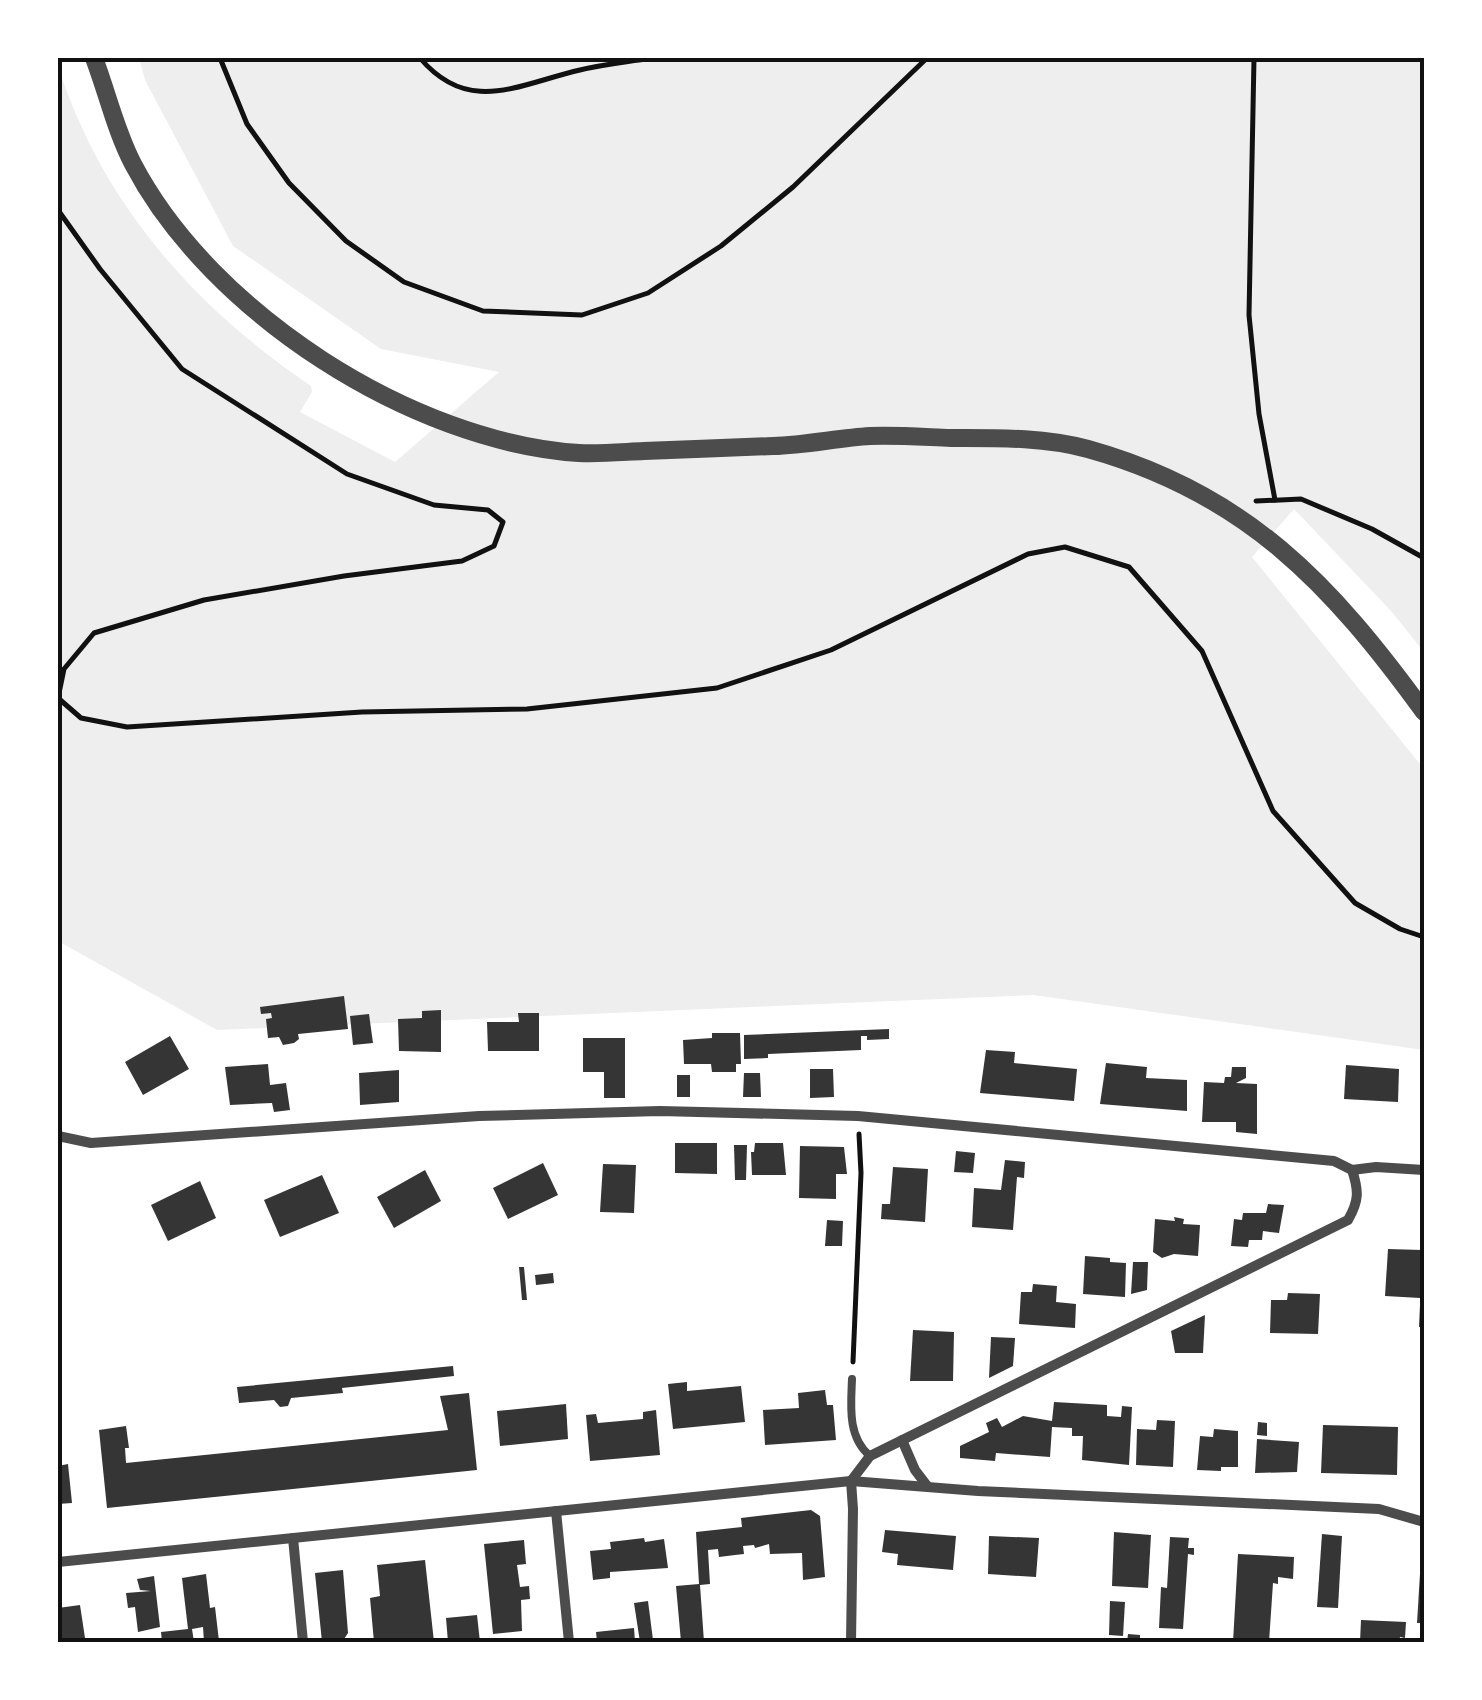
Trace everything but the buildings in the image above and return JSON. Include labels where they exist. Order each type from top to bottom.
[{"type":"street","points":[[94,58],[132,164],[186,243],[252,307],[336,369],[448,426],[510,443],[580,453],[779,446],[871,436],[1020,439],[1086,448],[1218,502],[1280,545],[1321,584],[1381,653],[1424,712]]},
{"type":"street","points":[[58,1136],[90,1143],[479,1116],[660,1111],[858,1116],[1334,1161],[1352,1170],[1424,1170]]},
{"type":"street","points":[[851,1642],[850,1481],[870,1456],[1348,1220],[1357,1204],[1359,1189],[1352,1170]]},
{"type":"street","points":[[902,1440],[915,1470],[928,1487]]},
{"type":"street","points":[[58,1562],[850,1481],[1379,1509],[1424,1522]]},
{"type":"street","points":[[556,1511],[569,1642]]},
{"type":"street","points":[[293,1538],[303,1642]]},
{"type":"lane","points":[[852,1379],[850,1418],[861,1449],[870,1456]]},
{"type":"path","points":[[220,58],[247,124],[289,183],[346,241],[404,282],[484,312],[582,315],[648,292],[722,246],[793,187],[926,58]]},
{"type":"path","points":[[420,58],[438,78],[461,87],[497,93],[581,70],[651,58]]},
{"type":"path","points":[[1254,58],[1248,315],[1259,414],[1276,500]]},
{"type":"path","points":[[58,210],[182,369],[347,474],[434,505],[488,510],[503,522],[494,546],[462,561],[204,600],[94,633],[64,669],[58,698],[81,718],[127,727],[362,712],[527,708],[718,688],[830,650],[1028,554],[1064,547],[1129,567],[1202,650],[1272,811],[1355,903],[1424,938]]},
{"type":"path","points":[[1218,502],[1300,499],[1424,558]]},
{"type":"path","points":[[852,1379],[861,1173],[858,1116]]},
{"type":"shaded area","points":[[139,58],[1424,58],[1424,652],[1392,612],[1294,509],[1252,557],[1424,769],[1424,1050],[1033,995],[217,1030],[58,941],[58,66],[77,116],[126,206],[191,286],[228,322],[311,386],[312,392],[300,412],[395,462],[499,372],[381,349],[233,246],[145,80]]}]
